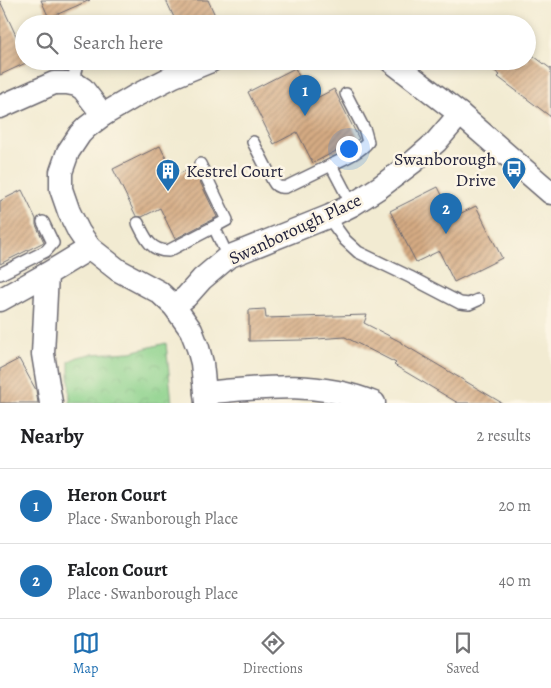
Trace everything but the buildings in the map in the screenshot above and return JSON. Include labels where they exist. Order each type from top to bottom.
[{"type":"street","points":[[189,70],[137,95],[103,115],[87,126],[80,134],[68,152],[61,172],[61,189],[69,212],[79,232],[90,248],[118,270],[159,292],[174,306],[191,330],[198,348],[202,363],[206,398],[262,388],[293,386],[339,392],[360,397],[374,403]]},
{"type":"street","points":[[403,70],[460,114],[551,193]]},
{"type":"street","points":[[0,106],[54,83],[72,83],[83,89],[103,115]]},
{"type":"street","name":"Swanborough Place","points":[[174,306],[228,257],[330,216],[352,206],[380,188],[436,142],[460,114]]},
{"type":"street","points":[[0,300],[90,248]]},
{"type":"street","points":[[47,274],[43,354],[51,403]]},
{"type":"lane","points":[[72,83],[76,70]]},
{"type":"lane","points":[[253,142],[275,185],[280,188],[331,166],[354,153],[368,142],[365,131],[346,94]]},
{"type":"lane","points":[[138,223],[147,241],[152,246],[168,251],[227,220],[200,164]]},
{"type":"lane","points":[[331,166],[352,206]]},
{"type":"lane","points":[[330,216],[345,240],[358,252],[460,303],[469,304],[478,300]]},
{"type":"lane","points":[[0,274],[46,251],[53,243],[43,222]]},
{"type":"lane","points":[[214,227],[228,257]]},
{"type":"green space","points":[[166,343],[172,403],[70,403],[69,361],[90,354],[131,352]]},
{"type":"place","name":"Heron Court","points":[[305,116]]},
{"type":"place","name":"Swanborough Drive","points":[[514,190]]},
{"type":"place","name":"Kestrel Court","points":[[168,192]]},
{"type":"place","name":"Falcon Court","points":[[446,234]]}]
